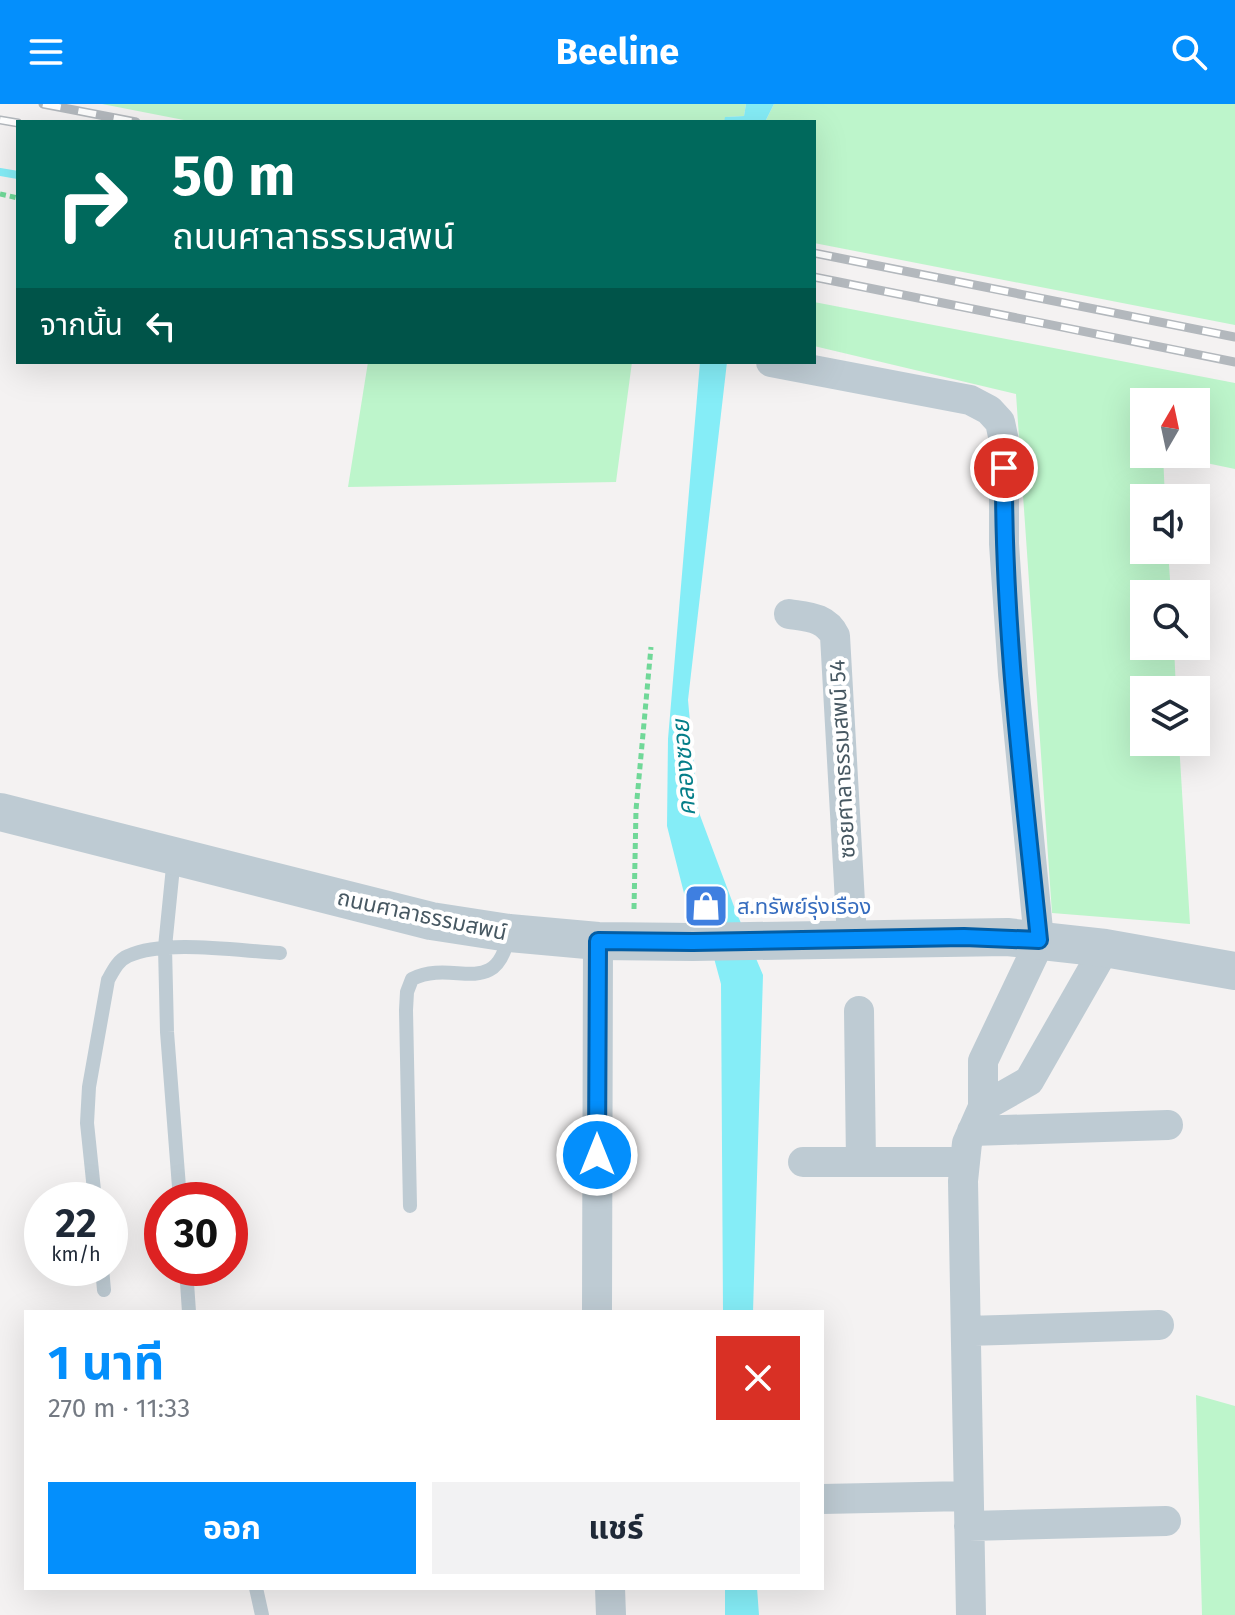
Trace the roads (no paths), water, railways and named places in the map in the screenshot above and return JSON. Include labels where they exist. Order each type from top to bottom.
[{"type":"street","points":[[781,364],[970,400],[989,410],[1000,422],[1004,441],[1004,544],[1013,674],[1040,940],[983,1061],[978,1119],[964,1162],[971,1615]]},
{"type":"street","name":"ซอยศาลาธรรมสพน์ 54","points":[[789,614],[819,619],[830,625],[835,636],[852,938]]},
{"type":"street","name":"ถนนศาลาธรรมสพน์","points":[[0,812],[431,921],[509,933],[616,941],[964,937],[1040,940],[1235,971]]},
{"type":"street","points":[[597,1310],[616,941]]},
{"type":"street","points":[[978,1119],[1029,1081],[1105,948]]},
{"type":"street","points":[[859,1011],[861,1162]]},
{"type":"street","points":[[978,1119],[1168,1125]]},
{"type":"street","points":[[803,1162],[964,1162]]},
{"type":"street","points":[[966,1331],[1159,1325]]},
{"type":"street","points":[[824,1499],[968,1511],[1166,1521]]},
{"type":"street","points":[[610,1590],[611,1615]]},
{"type":"lane","points":[[174,857],[165,947],[167,1032],[179,1182]]},
{"type":"lane","points":[[410,1206],[407,992],[412,979],[423,973],[485,972],[497,968],[505,956],[509,933]]},
{"type":"lane","points":[[93,1182],[87,1123],[89,1087],[108,980],[116,965],[127,956],[165,947],[280,953]]},
{"type":"lane","points":[[104,1286],[104,1290]]},
{"type":"lane","points":[[187,1286],[189,1310]]},
{"type":"lane","points":[[256,1590],[262,1615]]},
{"type":"water","points":[[746,104],[774,104],[766,120],[724,120],[725,117],[744,116]]},
{"type":"water","name":"คลองซอย","points":[[700,364],[727,364],[688,700],[698,810],[763,975],[753,1310],[723,1310],[721,984],[708,936],[688,909],[667,826],[668,739]]},
{"type":"water","points":[[725,1590],[757,1590],[759,1615],[725,1615]]},
{"type":"waterway","points":[[0,172],[16,175]]},
{"type":"railway","points":[[43,104],[126,120]]},
{"type":"railway","points":[[0,120],[16,123]]},
{"type":"railway","points":[[816,253],[1235,337]]},
{"type":"railway","points":[[816,277],[1235,362]]},
{"type":"place","name":"ส.ทรัพย์รุ่งเรือง","points":[[706,906]]}]
